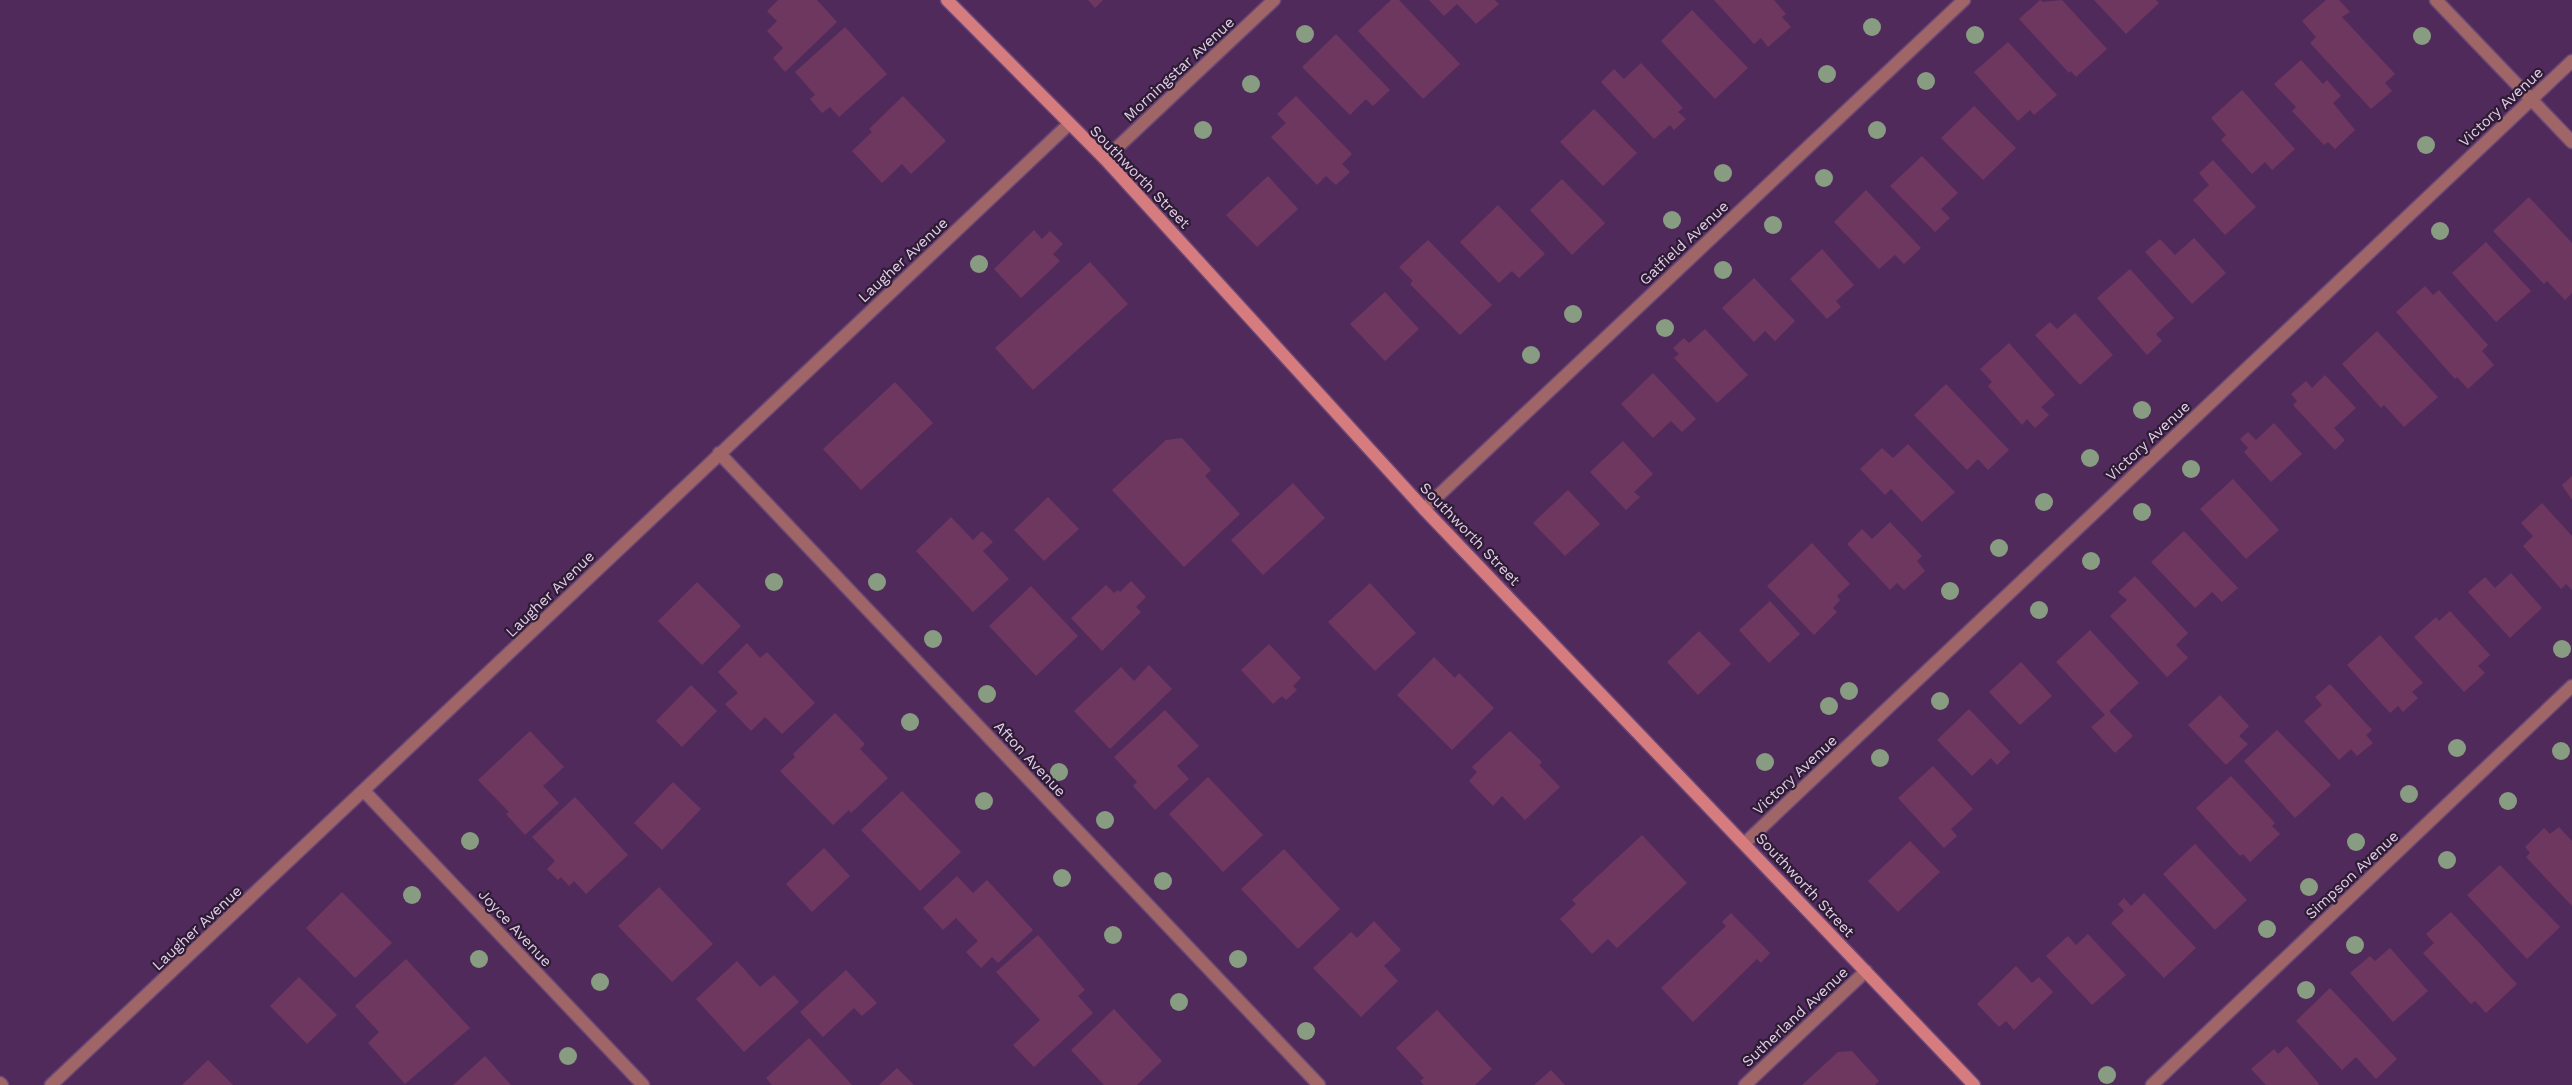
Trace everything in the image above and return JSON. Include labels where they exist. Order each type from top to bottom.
[{"type":"main road","name":"Southworth Street","points":[[947,0],[1068,125],[1105,159],[1424,509],[1974,1085]]},
{"type":"street","name":"Morningstar Avenue","points":[[1105,159],[1274,0]]},
{"type":"street","name":"Gatfield Avenue","points":[[1424,509],[1964,0]]},
{"type":"street","points":[[2436,0],[2572,142]]},
{"type":"street","name":"Victory Avenue","points":[[1745,843],[2572,61]]},
{"type":"street","name":"Laugher Avenue","points":[[51,1085],[365,792],[719,453],[1068,125]]},
{"type":"street","name":"Afton Avenue","points":[[719,453],[1319,1085]]},
{"type":"street","name":"Simpson Avenue","points":[[2152,1085],[2572,686]]},
{"type":"street","name":"Joyce Avenue","points":[[365,792],[643,1085]]},
{"type":"street","name":"Sutherland Avenue","points":[[1745,1085],[1866,971]]},
{"type":"building","points":[[778,0],[817,0],[837,22],[785,72],[773,58],[783,48],[767,31],[777,21],[767,11]]},
{"type":"building","points":[[1088,0],[1103,0],[1095,8]]},
{"type":"building","points":[[1391,0],[1399,0],[1460,64],[1423,99],[1358,31]]},
{"type":"building","points":[[1429,0],[1495,0],[1499,4],[1476,24],[1457,4],[1444,16]]},
{"type":"building","points":[[1714,0],[1774,0],[1786,14],[1782,17],[1791,27],[1768,47],[1761,38],[1754,44]]},
{"type":"building","points":[[2040,0],[2043,2],[2062,0],[2107,49],[2076,77],[2071,71],[2069,73],[2019,19]]},
{"type":"building","points":[[2094,0],[2156,0],[2159,3],[2126,34]]},
{"type":"building","points":[[2326,0],[2339,0],[2350,12],[2342,17],[2395,74],[2385,83],[2392,91],[2371,109],[2310,43],[2316,37],[2302,21]]},
{"type":"building","points":[[1692,10],[1748,68],[1715,99],[1661,41]]},
{"type":"building","points":[[845,27],[887,74],[839,117],[830,107],[822,113],[810,99],[815,95],[795,72]]},
{"type":"building","points":[[1336,34],[1390,90],[1373,106],[1366,99],[1350,115],[1302,67]]},
{"type":"building","points":[[2008,42],[2057,95],[2034,115],[2030,110],[2018,121],[1974,72]]},
{"type":"building","points":[[2301,60],[2323,84],[2327,80],[2341,96],[2333,103],[2355,130],[2335,149],[2328,142],[2324,145],[2292,111],[2296,107],[2274,84]]},
{"type":"building","points":[[1641,63],[1683,108],[1678,112],[1686,119],[1674,130],[1670,125],[1654,139],[1601,82],[1614,69],[1624,79]]},
{"type":"building","points":[[2242,90],[2295,149],[2272,170],[2265,162],[2252,174],[2221,140],[2226,135],[2211,118]]},
{"type":"building","points":[[903,96],[946,141],[911,174],[902,164],[882,183],[852,151],[872,132],[869,129]]},
{"type":"building","points":[[1296,96],[1352,154],[1342,164],[1350,172],[1336,185],[1326,176],[1317,185],[1271,137],[1286,123],[1277,114]]},
{"type":"building","points":[[1974,106],[2016,148],[1983,180],[1941,138]]},
{"type":"building","points":[[1594,109],[1637,153],[1603,186],[1560,142]]},
{"type":"building","points":[[1922,156],[1958,193],[1941,209],[1950,218],[1935,232],[1890,186]]},
{"type":"building","points":[[2213,160],[2256,207],[2225,235],[2193,200],[2209,185],[2199,173]]},
{"type":"building","points":[[1268,176],[1298,209],[1257,247],[1226,215]]},
{"type":"building","points":[[1562,179],[1605,223],[1572,255],[1530,210]]},
{"type":"building","points":[[1866,190],[1921,248],[1904,264],[1895,255],[1879,269],[1834,222]]},
{"type":"building","points":[[2529,197],[2572,243],[2572,293],[2565,300],[2547,281],[2544,284],[2493,231]]},
{"type":"building","points":[[1498,205],[1545,254],[1519,278],[1512,271],[1499,283],[1460,242]]},
{"type":"building","points":[[1034,230],[1042,239],[1050,231],[1063,244],[1053,254],[1060,261],[1021,298],[994,269]]},
{"type":"building","points":[[2194,238],[2226,273],[2192,304],[2145,252],[2160,239],[2175,255]]},
{"type":"building","points":[[1428,240],[1492,305],[1460,335],[1410,284],[1413,281],[1399,267]]},
{"type":"building","points":[[2486,242],[2531,291],[2496,322],[2452,273]]},
{"type":"building","points":[[1822,249],[1854,285],[1836,301],[1841,307],[1827,319],[1790,279]]},
{"type":"building","points":[[1090,262],[1128,304],[1033,390],[995,348]]},
{"type":"building","points":[[2130,269],[2174,318],[2156,334],[2162,341],[2147,355],[2097,298]]},
{"type":"building","points":[[1754,278],[1795,321],[1775,341],[1765,331],[1754,342],[1722,308]]},
{"type":"building","points":[[2425,286],[2433,295],[2439,290],[2488,345],[2482,351],[2494,365],[2468,389],[2457,377],[2455,379],[2396,312]]},
{"type":"building","points":[[1385,292],[1419,329],[1385,361],[1350,324]]},
{"type":"building","points":[[2075,313],[2113,355],[2080,385],[2035,335],[2050,322],[2057,329]]},
{"type":"building","points":[[1705,329],[1748,375],[1717,403],[1674,358],[1679,354],[1673,348],[1684,338],[1689,343]]},
{"type":"building","points":[[2377,331],[2438,397],[2404,427],[2384,405],[2381,408],[2342,364]]},
{"type":"building","points":[[2009,343],[2055,395],[2041,407],[2049,415],[2035,428],[2027,419],[2022,425],[1988,386],[1992,382],[1980,369]]},
{"type":"building","points":[[1653,373],[1696,419],[1682,432],[1671,421],[1653,438],[1621,404]]},
{"type":"building","points":[[2325,375],[2356,408],[2334,428],[2345,440],[2335,450],[2293,405],[2297,401],[2291,394],[2306,381],[2312,388]]},
{"type":"building","points":[[895,382],[933,423],[861,490],[823,449]]},
{"type":"building","points":[[1946,384],[2009,450],[1988,470],[1978,459],[1967,470],[1914,415]]},
{"type":"building","points":[[2274,423],[2302,454],[2271,482],[2244,452],[2248,448],[2240,439],[2248,432],[2256,440]]},
{"type":"building","points":[[1182,438],[1211,470],[1205,476],[1240,514],[1184,567],[1112,490],[1166,440]]},
{"type":"building","points":[[1623,441],[1653,474],[1634,492],[1640,497],[1626,510],[1590,472]]},
{"type":"building","points":[[1908,444],[1955,492],[1922,522],[1891,489],[1885,495],[1860,469],[1882,448],[1893,458]]},
{"type":"building","points":[[2572,476],[2572,500],[2562,485]]},
{"type":"building","points":[[2233,479],[2279,530],[2246,559],[2200,509]]},
{"type":"building","points":[[1293,483],[1325,518],[1263,575],[1231,540]]},
{"type":"building","points":[[1568,490],[1600,524],[1565,556],[1533,523]]},
{"type":"building","points":[[1048,497],[1079,529],[1044,561],[1014,530]]},
{"type":"building","points":[[2542,503],[2572,536],[2572,590],[2566,584],[2561,589],[2523,546],[2533,536],[2521,523]]},
{"type":"building","points":[[951,517],[973,540],[982,531],[993,542],[983,551],[1009,579],[973,612],[916,551]]},
{"type":"building","points":[[1890,522],[1922,556],[1917,561],[1925,571],[1904,590],[1897,583],[1890,590],[1847,544],[1862,529],[1872,539]]},
{"type":"building","points":[[2184,531],[2238,588],[2222,602],[2212,592],[2195,608],[2151,562]]},
{"type":"building","points":[[1812,543],[1850,584],[1837,596],[1840,600],[1833,608],[1837,612],[1814,635],[1767,586]]},
{"type":"building","points":[[2511,573],[2542,608],[2510,638],[2468,592],[2485,577],[2495,588]]},
{"type":"building","points":[[2135,576],[2188,633],[2176,645],[2188,658],[2167,677],[2110,616],[2127,600],[2118,592]]},
{"type":"building","points":[[1131,581],[1146,597],[1136,607],[1141,612],[1102,651],[1071,618],[1106,585],[1114,593],[1118,590],[1120,592]]},
{"type":"building","points":[[697,582],[741,626],[702,665],[658,621]]},
{"type":"building","points":[[1370,583],[1416,633],[1375,671],[1328,622]]},
{"type":"building","points":[[1031,586],[1078,636],[1036,676],[989,626]]},
{"type":"building","points":[[1770,601],[1800,634],[1769,663],[1739,630]]},
{"type":"building","points":[[2450,611],[2490,655],[2478,666],[2485,673],[2464,692],[2414,637],[2436,617],[2439,621]]},
{"type":"building","points":[[2090,630],[2139,683],[2109,711],[2133,736],[2115,753],[2091,727],[2105,715],[2056,662]]},
{"type":"building","points":[[1699,631],[1731,664],[1698,695],[1667,662]]},
{"type":"building","points":[[2380,635],[2423,683],[2412,692],[2418,698],[2403,712],[2398,706],[2390,713],[2347,665]]},
{"type":"building","points":[[747,643],[760,658],[767,652],[815,703],[782,734],[765,717],[751,731],[725,704],[738,693],[718,672]]},
{"type":"building","points":[[1269,644],[1301,678],[1293,686],[1297,690],[1286,700],[1282,696],[1273,704],[1241,670]]},
{"type":"building","points":[[1434,657],[1455,678],[1459,673],[1494,708],[1452,750],[1397,695]]},
{"type":"building","points":[[2021,662],[2052,696],[2020,725],[1989,692]]},
{"type":"building","points":[[1149,665],[1172,689],[1110,749],[1074,711],[1121,667],[1134,681]]},
{"type":"building","points":[[2330,684],[2372,730],[2366,735],[2373,743],[2357,756],[2351,749],[2339,760],[2304,721],[2322,705],[2315,697]]},
{"type":"building","points":[[691,685],[717,711],[682,747],[656,721]]},
{"type":"building","points":[[2220,695],[2249,726],[2239,736],[2248,744],[2226,765],[2188,725]]},
{"type":"building","points":[[1969,709],[2010,752],[1997,765],[1991,758],[1972,776],[1937,740]]},
{"type":"building","points":[[1165,710],[1199,746],[1177,766],[1189,779],[1155,810],[1133,786],[1137,782],[1114,757]]},
{"type":"building","points":[[835,713],[865,744],[860,749],[888,778],[851,813],[849,810],[833,825],[780,771],[795,757],[793,754]]},
{"type":"building","points":[[2277,730],[2331,785],[2295,818],[2244,761]]},
{"type":"building","points":[[530,731],[564,767],[543,786],[559,803],[525,835],[506,814],[509,812],[478,780]]},
{"type":"building","points":[[1510,731],[1542,762],[1539,765],[1560,787],[1525,820],[1502,796],[1493,806],[1469,781],[1477,772],[1472,767]]},
{"type":"building","points":[[1933,766],[1973,809],[1951,829],[1957,836],[1944,848],[1898,798]]},
{"type":"building","points":[[2231,776],[2275,823],[2272,826],[2280,834],[2250,862],[2243,854],[2240,856],[2196,808]]},
{"type":"building","points":[[1208,777],[1263,835],[1223,872],[1169,814]]},
{"type":"building","points":[[673,782],[701,809],[662,850],[634,823]]},
{"type":"building","points":[[902,791],[961,852],[920,891],[861,830]]},
{"type":"building","points":[[575,797],[628,855],[586,894],[574,881],[569,886],[561,877],[558,880],[547,869],[555,861],[532,837]]},
{"type":"building","points":[[2559,827],[2572,841],[2572,906],[2526,857],[2530,853],[2525,847],[2544,828],[2550,834]]},
{"type":"building","points":[[1642,835],[1687,883],[1617,948],[1608,939],[1592,954],[1560,919],[1576,904],[1572,900]]},
{"type":"building","points":[[1910,841],[1940,872],[1898,912],[1868,881]]},
{"type":"building","points":[[2195,844],[2247,900],[2215,930],[2163,874]]},
{"type":"building","points":[[824,848],[850,876],[812,912],[786,884]]},
{"type":"building","points":[[1284,849],[1340,909],[1298,949],[1241,889]]},
{"type":"building","points":[[2500,865],[2560,927],[2527,959],[2467,895]]},
{"type":"building","points":[[957,876],[973,893],[987,880],[1033,930],[998,963],[992,957],[981,968],[966,952],[978,941],[956,918],[943,930],[923,908]]},
{"type":"building","points":[[659,887],[713,944],[672,982],[618,926]]},
{"type":"building","points":[[342,892],[392,943],[355,978],[306,928]]},
{"type":"building","points":[[2144,893],[2196,948],[2164,978],[2111,923],[2124,911],[2118,904],[2124,898],[2131,906]]},
{"type":"building","points":[[2451,912],[2517,984],[2486,1013],[2475,1001],[2471,1004],[2423,953],[2434,943],[2426,934]]},
{"type":"building","points":[[1731,913],[1770,953],[1761,963],[1757,959],[1693,1022],[1661,988],[1726,926],[1722,922]]},
{"type":"building","points":[[1374,921],[1401,950],[1384,966],[1398,981],[1361,1017],[1313,968],[1351,932],[1357,938]]},
{"type":"building","points":[[2088,934],[2126,975],[2092,1005],[2046,956],[2068,936],[2076,945]]},
{"type":"building","points":[[1038,935],[1085,990],[1078,996],[1093,1013],[1034,1067],[1013,1045],[1040,1020],[996,972]]},
{"type":"building","points":[[2390,948],[2428,991],[2393,1022],[2350,973],[2370,956],[2375,961]]},
{"type":"building","points":[[406,959],[470,1028],[405,1084],[368,1043],[379,1032],[355,1006]]},
{"type":"building","points":[[737,961],[760,987],[774,975],[799,1002],[744,1052],[696,999]]},
{"type":"building","points":[[2016,966],[2032,983],[2039,977],[2053,992],[2014,1030],[2006,1021],[1999,1027],[1977,1004]]},
{"type":"building","points":[[846,970],[877,1003],[862,1016],[854,1008],[823,1037],[800,1012]]},
{"type":"building","points":[[299,977],[337,1015],[307,1044],[270,1006]]},
{"type":"building","points":[[2330,988],[2397,1059],[2376,1079],[2356,1057],[2342,1070],[2296,1021]]},
{"type":"building","points":[[1114,1009],[1162,1061],[1137,1085],[1104,1085],[1071,1050]]},
{"type":"building","points":[[1437,1010],[1492,1069],[1475,1085],[1424,1085],[1420,1081],[1424,1078],[1396,1048]]},
{"type":"building","points":[[809,1038],[852,1085],[772,1085],[766,1078]]},
{"type":"building","points":[[2287,1046],[2318,1085],[2266,1085],[2251,1069],[2274,1049],[2278,1054]]},
{"type":"building","points":[[1852,1051],[1879,1081],[1875,1085],[1802,1085],[1838,1052]]},
{"type":"building","points":[[485,1056],[511,1085],[453,1085]]},
{"type":"building","points":[[208,1060],[233,1085],[182,1085]]},
{"type":"building","points":[[897,1068],[914,1085],[879,1085]]},
{"type":"building","points":[[1551,1070],[1565,1085],[1534,1085]]}]
